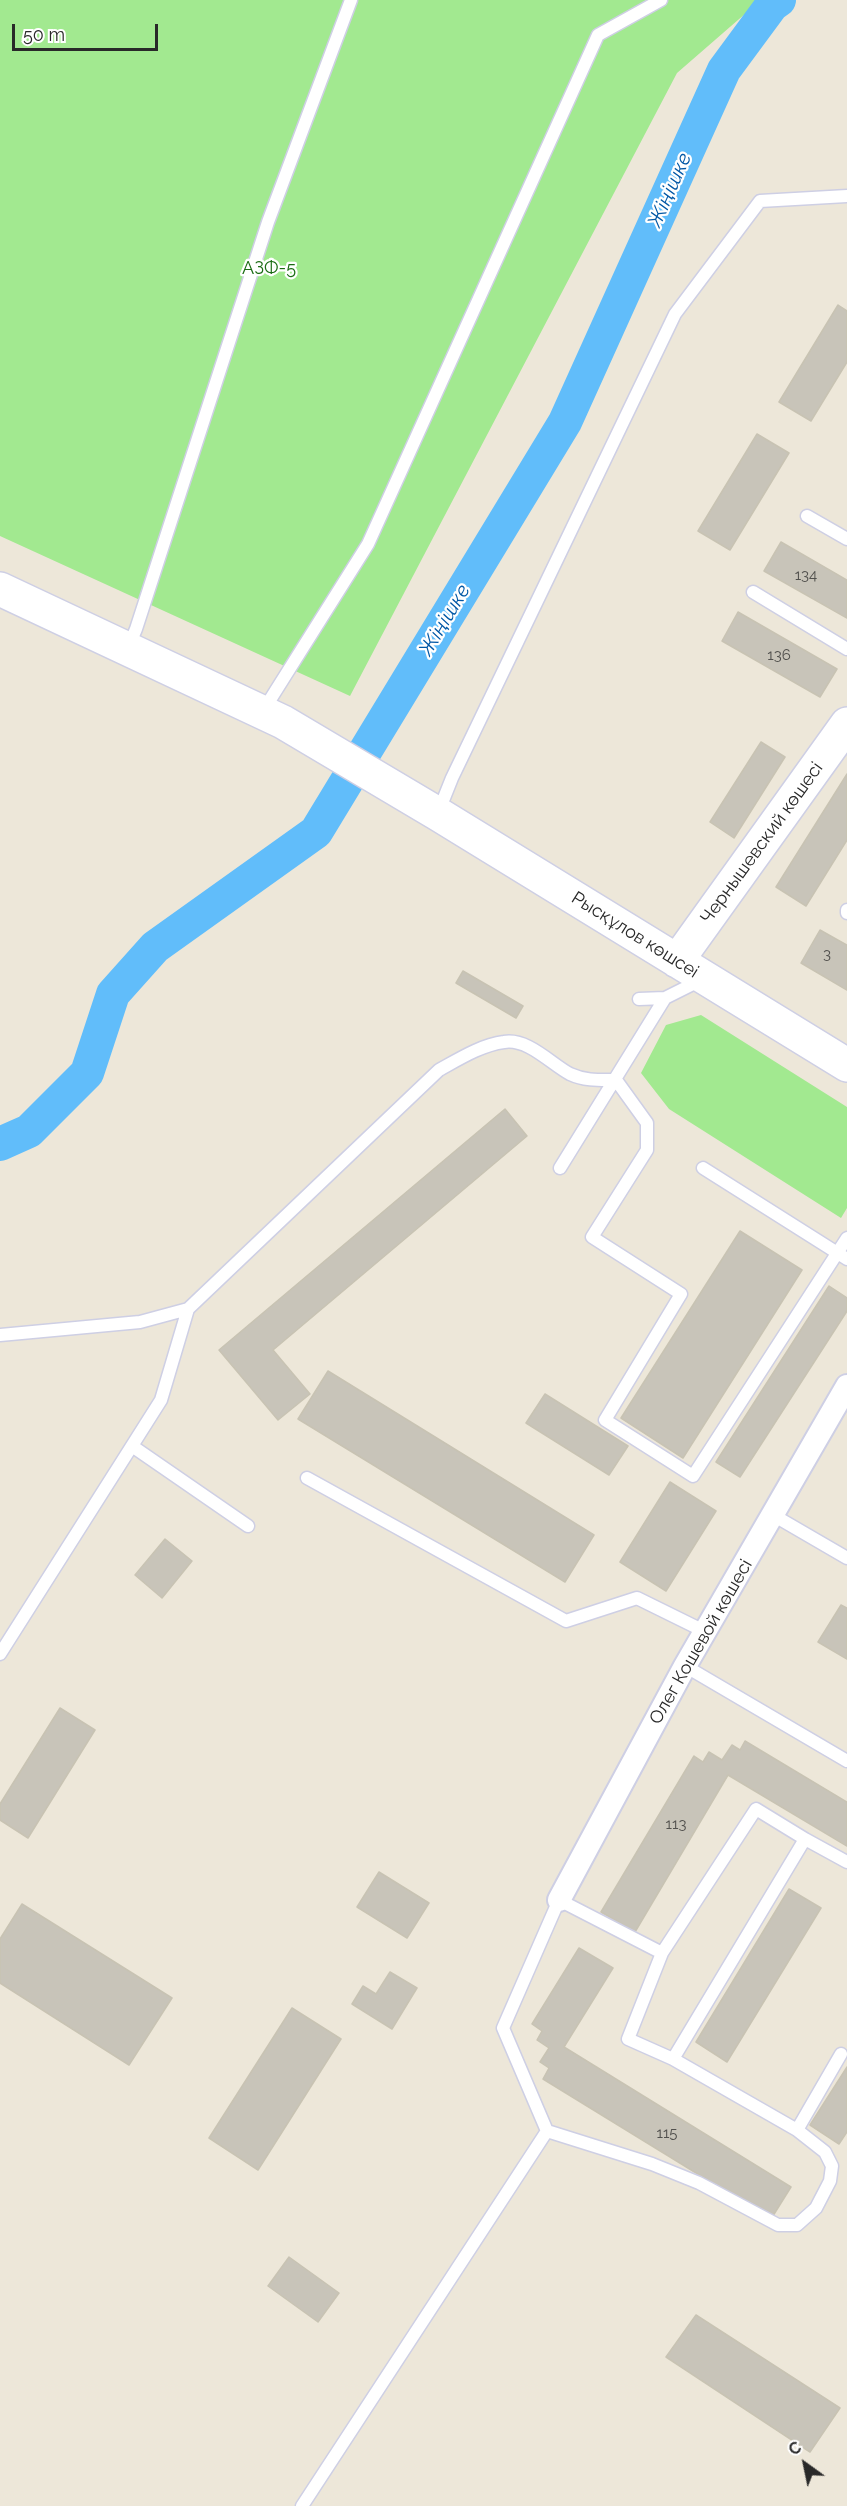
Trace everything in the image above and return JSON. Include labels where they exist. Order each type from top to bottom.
[{"type":"street","name":"Рысқұлов көшсеі","points":[[0,589],[273,717],[431,810],[847,1065]]},
{"type":"street","name":"Чернышевский көшесі","points":[[677,961],[847,724]]},
{"type":"street","name":"Олег Кошевой көшесі","points":[[559,1900],[685,1666],[843,1401]]},
{"type":"lane","points":[[127,649],[136,629],[268,222],[351,0]]},
{"type":"lane","points":[[273,717],[368,544],[598,35],[661,0]]},
{"type":"lane","points":[[431,810],[452,778],[675,314],[760,201],[847,196]]},
{"type":"lane","points":[[807,516],[847,539]]},
{"type":"lane","points":[[753,592],[847,649]]},
{"type":"lane","points":[[639,999],[664,998],[705,978]]},
{"type":"lane","points":[[560,1168],[616,1080],[664,998]]},
{"type":"lane","points":[[0,1335],[140,1322],[188,1309],[439,1070],[471,1053],[505,1041],[531,1048],[571,1074],[590,1080],[616,1080]]},
{"type":"lane","points":[[616,1080],[647,1123],[647,1150],[592,1237],[681,1294],[605,1420],[693,1476],[842,1256],[847,1238]]},
{"type":"lane","points":[[703,1168],[842,1256]]},
{"type":"lane","points":[[0,1654],[161,1400],[188,1309]]},
{"type":"lane","points":[[132,1446],[248,1526]]},
{"type":"lane","points":[[308,1478],[566,1621],[637,1598],[706,1632]]},
{"type":"lane","points":[[773,1515],[847,1558]]},
{"type":"lane","points":[[685,1666],[847,1761]]},
{"type":"lane","points":[[546,2131],[643,2161],[699,2183],[778,2225],[797,2225],[816,2208],[830,2181],[832,2166],[825,2152],[797,2130],[673,2059],[628,2039],[662,1953],[756,1809],[847,1862]]},
{"type":"lane","points":[[673,2059],[805,1839]]},
{"type":"lane","points":[[546,2131],[503,2028],[559,1900],[662,1953]]},
{"type":"lane","points":[[797,2130],[841,2054]]},
{"type":"lane","points":[[302,2506],[546,2131]]},
{"type":"green space","name":"АЗФ-5","points":[[0,0],[761,0],[677,73],[350,696],[0,536]]},
{"type":"green space","points":[[701,1015],[847,1107],[847,1208],[841,1218],[669,1109],[641,1073],[666,1025]]},
{"type":"building","points":[[838,305],[847,311],[847,362],[811,421],[779,402]]},
{"type":"building","points":[[757,434],[789,453],[730,550],[698,531]]},
{"type":"building","points":[[781,542],[847,580],[847,618],[764,571]]},
{"type":"building","points":[[738,612],[837,669],[820,697],[722,641]]},
{"type":"building","points":[[761,742],[785,757],[734,838],[710,822]]},
{"type":"building","points":[[847,774],[847,840],[806,906],[776,887]]},
{"type":"building","points":[[820,930],[847,945],[847,990],[801,963]]},
{"type":"building","points":[[463,971],[523,1006],[516,1018],[456,983]]},
{"type":"building","points":[[505,1109],[527,1136],[273,1350],[310,1394],[278,1420],[219,1350]]},
{"type":"building","points":[[740,1231],[802,1270],[683,1458],[621,1418]]},
{"type":"building","points":[[829,1286],[847,1298],[847,1311],[740,1477],[716,1462]]},
{"type":"building","points":[[328,1371],[594,1535],[565,1582],[298,1419]]},
{"type":"building","points":[[545,1394],[628,1446],[609,1475],[526,1423]]},
{"type":"building","points":[[670,1482],[716,1511],[666,1591],[620,1562]]},
{"type":"building","points":[[165,1539],[192,1561],[162,1598],[135,1575]]},
{"type":"building","points":[[841,1605],[847,1608],[847,1659],[818,1642]]},
{"type":"building","points":[[60,1708],[95,1730],[28,1838],[0,1820],[0,1804]]},
{"type":"building","points":[[745,1741],[847,1802],[847,1846],[728,1775],[635,1932],[601,1912],[694,1756],[703,1762],[709,1752],[722,1760],[732,1745],[740,1750]]},
{"type":"building","points":[[379,1872],[429,1903],[407,1938],[357,1907]]},
{"type":"building","points":[[789,1889],[821,1908],[727,2062],[696,2042]]},
{"type":"building","points":[[22,1904],[172,1998],[129,2065],[0,1983],[0,1939]]},
{"type":"building","points":[[579,1948],[613,1968],[564,2047],[791,2187],[771,2219],[543,2079],[549,2068],[540,2062],[549,2048],[537,2040],[542,2031],[532,2024]]},
{"type":"building","points":[[390,1972],[417,1988],[392,2029],[352,2004],[363,1986],[376,1994]]},
{"type":"building","points":[[292,2008],[341,2039],[258,2170],[209,2138]]},
{"type":"building","points":[[847,2067],[847,2132],[839,2144],[810,2125]]},
{"type":"building","points":[[289,2257],[339,2293],[318,2322],[268,2286]]},
{"type":"building","points":[[696,2315],[840,2408],[810,2452],[666,2357]]},
{"type":"waterway","name":"Жіңішке","points":[[0,1144],[29,1131],[87,1073],[113,994],[155,947],[316,832],[565,422],[724,70],[772,5],[779,0]]}]
